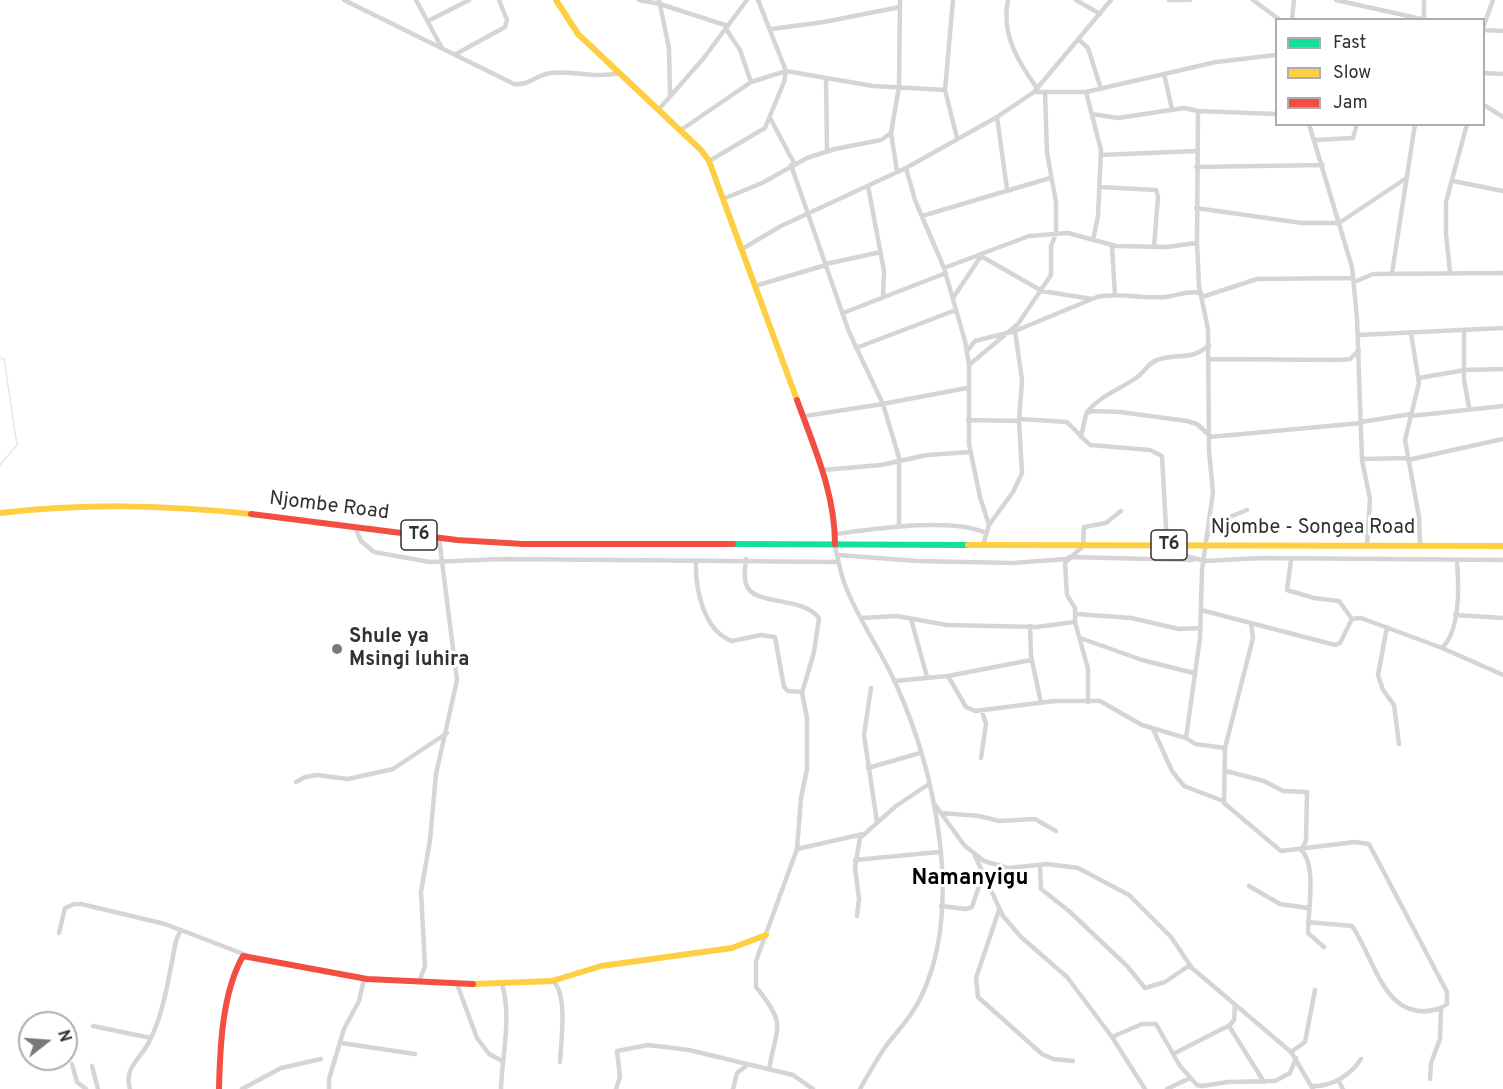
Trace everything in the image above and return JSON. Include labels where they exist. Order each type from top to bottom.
[{"type":"main road","points":[[556,0],[578,34],[681,130],[709,161],[805,416],[823,470],[835,516],[835,544]]},
{"type":"main road","name":"Njombe Road","points":[[2,513],[106,504],[169,505],[439,538],[523,544],[835,544]]},
{"type":"main road","name":"Njombe - Songea Road","points":[[835,544],[1503,546]]},
{"type":"main road","points":[[219,1089],[223,1043],[234,974],[238,962],[246,955],[364,978],[457,984],[502,984],[552,981],[601,966],[742,946],[766,935]]},
{"type":"street","points":[[344,0],[520,85],[549,73],[589,77],[620,73]]},
{"type":"street","points":[[416,0],[442,48]]},
{"type":"street","points":[[428,21],[469,0]]},
{"type":"street","points":[[456,54],[505,27],[507,20],[500,0]]},
{"type":"street","points":[[639,0],[659,2],[727,28],[740,50],[751,82]]},
{"type":"street","points":[[659,109],[727,28],[747,0]]},
{"type":"street","points":[[709,161],[760,132],[770,118],[786,70],[758,0]]},
{"type":"street","points":[[897,171],[891,134],[899,87],[900,0]]},
{"type":"street","points":[[953,0],[945,90],[957,138]]},
{"type":"street","points":[[1008,0],[1006,19],[1009,37],[1020,65],[1036,90],[1086,92],[1216,62],[1275,56]]},
{"type":"street","points":[[1076,0],[1100,14]]},
{"type":"street","points":[[742,249],[906,168],[998,117],[1036,90],[1112,0]]},
{"type":"street","points":[[1169,0],[1190,0]]},
{"type":"street","points":[[1253,0],[1277,18]]},
{"type":"street","points":[[1292,18],[1294,0]]},
{"type":"street","points":[[1336,0],[1420,18]]},
{"type":"street","points":[[1357,4],[1364,0]]},
{"type":"street","points":[[1424,0],[1425,18]]},
{"type":"street","points":[[1483,0],[1493,1],[1485,22]]},
{"type":"street","points":[[659,2],[669,48],[670,95]]},
{"type":"street","points":[[771,29],[824,22],[900,7]]},
{"type":"street","points":[[1485,30],[1503,31]]},
{"type":"street","points":[[1079,40],[1088,48],[1101,88]]},
{"type":"street","points":[[681,130],[751,82],[786,70],[873,86],[945,90]]},
{"type":"street","points":[[1485,73],[1503,74]]},
{"type":"street","points":[[1164,74],[1172,108]]},
{"type":"street","points":[[826,78],[827,151]]},
{"type":"street","points":[[969,364],[1025,316],[1051,275],[1051,246],[1056,234],[1055,194],[1050,178],[1046,92]]},
{"type":"street","points":[[1086,92],[1101,155],[1100,187],[1093,240]]},
{"type":"street","points":[[1485,106],[1503,117]]},
{"type":"street","points":[[1092,114],[1118,118],[1172,108],[1275,114]]},
{"type":"street","points":[[1186,738],[1200,628],[1204,561],[1214,492],[1210,436],[1209,345],[1207,319],[1201,295],[1197,243],[1198,111]]},
{"type":"street","points":[[998,117],[1007,189]]},
{"type":"street","points":[[770,118],[792,164],[856,348],[883,404],[900,461],[898,527]]},
{"type":"street","points":[[1310,126],[1350,258],[1353,280],[1359,350],[1362,459],[1370,499],[1367,546]]},
{"type":"street","points":[[1315,140],[1353,138],[1356,126]]},
{"type":"street","points":[[1392,273],[1415,126]]},
{"type":"street","points":[[1450,272],[1445,214],[1466,126]]},
{"type":"street","points":[[723,199],[762,183],[792,164],[827,151],[881,140],[891,134]]},
{"type":"street","points":[[1101,155],[1196,151]]},
{"type":"street","points":[[1196,166],[1323,165]]},
{"type":"street","points":[[906,168],[922,216],[945,270],[967,351],[971,453],[989,525]]},
{"type":"street","points":[[922,216],[1050,178]]},
{"type":"street","points":[[1196,208],[1286,222],[1339,223],[1406,179]]},
{"type":"street","points":[[1453,181],[1503,191]]},
{"type":"street","points":[[868,186],[884,271],[883,297]]},
{"type":"street","points":[[1100,187],[1156,190],[1158,197],[1154,247]]},
{"type":"street","points":[[843,313],[1024,236],[1068,233],[1112,246],[1154,247],[1197,243]]},
{"type":"street","points":[[1112,246],[1115,295]]},
{"type":"street","points":[[755,286],[826,264],[881,252]]},
{"type":"street","points":[[980,256],[1042,291],[1092,299]]},
{"type":"street","points":[[953,298],[980,256]]},
{"type":"street","points":[[967,351],[975,341],[1015,331],[1092,299],[1115,295],[1162,298],[1186,291],[1201,295],[1257,279],[1353,280],[1373,274],[1392,273],[1503,273]]},
{"type":"street","points":[[856,348],[956,310]]},
{"type":"street","points":[[1358,335],[1503,328]]},
{"type":"street","points":[[1464,330],[1468,407]]},
{"type":"street","points":[[983,545],[989,525],[1013,492],[1022,473],[1019,420],[1022,380],[1015,331]]},
{"type":"street","points":[[1411,333],[1419,378],[1419,392],[1406,431],[1408,459],[1419,517],[1420,546]]},
{"type":"street","points":[[1081,437],[1086,414],[1100,399],[1134,380],[1153,362],[1171,357],[1195,356],[1209,345]]},
{"type":"street","points":[[1347,359],[1359,350]]},
{"type":"street","points":[[1208,359],[1347,359],[1359,365]]},
{"type":"street","points":[[1419,378],[1465,370],[1503,369]]},
{"type":"street","points":[[805,416],[967,388]]},
{"type":"street","points":[[1210,436],[1361,422],[1468,407],[1503,406]]},
{"type":"street","points":[[1086,414],[1092,411],[1120,412],[1187,421],[1197,423],[1210,436]]},
{"type":"street","points":[[968,420],[1063,421],[1073,425],[1090,445],[1150,450],[1162,456],[1167,545],[1176,553],[1195,560]]},
{"type":"street","points":[[1362,459],[1408,459],[1503,439]]},
{"type":"street","points":[[823,470],[900,461],[927,455],[971,453]]},
{"type":"street","points":[[1208,535],[1232,516],[1246,510]]},
{"type":"street","points":[[1088,702],[1088,669],[1075,622],[1077,614],[1066,595],[1068,558],[1083,546],[1084,527],[1106,523],[1120,511]]},
{"type":"street","points":[[355,526],[361,541],[374,552],[417,561],[441,563],[503,559],[696,561],[746,559],[838,562]]},
{"type":"street","points":[[836,534],[898,527],[969,527],[986,533]]},
{"type":"street","points":[[419,982],[425,966],[421,892],[430,840],[436,774],[447,733],[458,669],[439,538]]},
{"type":"street","points":[[835,544],[846,587],[894,681],[920,753],[932,799],[939,852],[941,906],[937,946],[922,996],[912,1014],[879,1056],[860,1089]]},
{"type":"street","points":[[1182,546],[1195,560]]},
{"type":"street","points":[[838,555],[917,561],[1013,563],[1068,558],[1204,561],[1503,560]]},
{"type":"street","points":[[746,559],[746,586],[753,594],[762,594],[775,601],[802,604],[818,616],[814,652],[802,692],[807,718],[807,768],[801,798],[797,849],[755,968],[755,985],[772,1008],[779,1025],[769,1069]]},
{"type":"street","points":[[1291,560],[1287,590],[1314,598],[1339,601],[1352,619]]},
{"type":"street","points":[[696,561],[696,580],[700,599],[714,627],[732,640],[761,635],[775,637],[784,687],[788,691],[802,692]]},
{"type":"street","points":[[1443,648],[1450,641],[1455,615],[1457,561]]},
{"type":"street","points":[[1201,610],[1335,645],[1340,643],[1352,619]]},
{"type":"street","points":[[1077,614],[1131,618],[1179,629],[1200,628]]},
{"type":"street","points":[[1455,615],[1503,618]]},
{"type":"street","points":[[862,618],[897,616],[930,625],[1030,626],[1075,622]]},
{"type":"street","points":[[1352,619],[1361,618],[1388,627],[1443,648],[1503,675]]},
{"type":"street","points":[[911,619],[927,677]]},
{"type":"street","points":[[1251,624],[1253,638],[1225,748],[1226,771],[1223,801],[1228,810],[1277,848],[1287,852],[1355,842],[1369,844],[1446,988],[1448,999],[1441,1008],[1424,1013],[1396,1003],[1381,983],[1371,958],[1352,926],[1308,922]]},
{"type":"street","points":[[1030,626],[1031,660],[1041,703]]},
{"type":"street","points":[[1388,627],[1378,675],[1383,690],[1394,705],[1399,744]]},
{"type":"street","points":[[1080,638],[1142,660],[1194,673]]},
{"type":"street","points":[[894,681],[948,676],[1031,660]]},
{"type":"street","points":[[948,676],[966,708],[982,711],[1069,700],[1100,701],[1129,719],[1153,729],[1186,738],[1195,744],[1225,748]]},
{"type":"street","points":[[870,688],[864,735],[877,822]]},
{"type":"street","points":[[981,758],[986,724],[982,711]]},
{"type":"street","points":[[1153,729],[1172,771],[1184,786],[1223,801]]},
{"type":"street","points":[[296,782],[305,777],[317,775],[348,779],[393,770],[447,733]]},
{"type":"street","points":[[868,768],[920,753]]},
{"type":"street","points":[[1226,771],[1264,781],[1283,791],[1307,792],[1306,841],[1301,850]]},
{"type":"street","points":[[857,916],[855,860],[857,845],[863,834],[929,784]]},
{"type":"street","points":[[932,799],[954,833],[974,853],[994,866],[1020,868],[1040,865],[1078,868],[1118,887],[1155,918],[1190,965],[1291,1052],[1312,1088],[1338,1080],[1354,1069],[1361,1059]]},
{"type":"street","points":[[942,813],[979,816],[999,821],[1035,819],[1056,831]]},
{"type":"street","points":[[797,849],[863,834]]},
{"type":"street","points":[[1301,850],[1310,862],[1308,908],[1310,936],[1324,946]]},
{"type":"street","points":[[855,860],[939,852]]},
{"type":"street","points":[[974,853],[982,876],[999,910],[1021,937],[1066,977],[1112,1037],[1145,1089]]},
{"type":"street","points":[[1040,865],[1041,890],[1069,911],[1127,966],[1145,988],[1164,982],[1190,965]]},
{"type":"street","points":[[941,906],[966,909],[972,906],[982,876]]},
{"type":"street","points":[[1249,886],[1280,904],[1308,908]]},
{"type":"street","points":[[59,933],[65,908],[74,904],[147,919],[246,955]]},
{"type":"street","points":[[999,910],[976,978],[978,997],[1042,1053],[1053,1059],[1073,1061]]},
{"type":"street","points":[[130,1089],[131,1065],[151,1038],[159,1018],[180,931]]},
{"type":"street","points":[[329,1089],[329,1079],[344,1029],[359,1001],[364,978]]},
{"type":"street","points":[[552,981],[558,986],[562,1000],[560,1062]]},
{"type":"street","points":[[457,984],[477,1038],[489,1054],[502,1061]]},
{"type":"street","points":[[501,1089],[506,1000],[502,984]]},
{"type":"street","points":[[1291,1052],[1305,1042],[1315,990]]},
{"type":"street","points":[[1173,1054],[1229,1026],[1234,1020],[1235,1005]]},
{"type":"street","points":[[1430,1079],[1431,1062],[1440,1039],[1441,1008]]},
{"type":"street","points":[[1112,1037],[1142,1024],[1156,1024],[1190,1078],[1202,1086],[1228,1082],[1264,1082],[1286,1076],[1296,1058]]},
{"type":"street","points":[[93,1026],[151,1038]]},
{"type":"street","points":[[1229,1026],[1264,1082]]},
{"type":"street","points":[[341,1043],[415,1054]]},
{"type":"street","points":[[616,1089],[621,1077],[616,1053],[621,1048],[648,1045],[688,1050],[746,1066],[793,1075],[813,1089]]},
{"type":"street","points":[[242,1089],[281,1068],[321,1059]]},
{"type":"street","points":[[92,1066],[98,1089]]},
{"type":"street","points":[[733,1089],[737,1073],[746,1066]]},
{"type":"street","points":[[74,1071],[77,1082],[86,1089]]},
{"type":"street","points":[[1167,1089],[1190,1078]]},
{"type":"street","points":[[1338,1080],[1343,1089]]},
{"type":"waterway","points":[[0,358],[4,359],[17,445],[0,465]]},
{"type":"traffic: fast","points":[[733,544],[968,545]]},
{"type":"traffic: slow","points":[[556,0],[578,34],[701,150],[709,161],[797,400]]},
{"type":"traffic: slow","points":[[0,513],[126,506],[251,514]]},
{"type":"traffic: slow","points":[[968,545],[1503,546]]},
{"type":"traffic: slow","points":[[473,984],[552,981],[601,966],[732,948],[766,935]]},
{"type":"traffic: jam","points":[[797,400],[827,488],[835,544]]},
{"type":"traffic: jam","points":[[251,514],[457,540],[523,544],[733,544]]},
{"type":"traffic: jam","points":[[219,1089],[221,1038],[226,1003],[243,956],[367,979],[473,984]]},
{"type":"place","name":"Shule ya Msingi luhira","points":[[337,649]]},
{"type":"district","name":"Namanyigu","points":[[970,880]]}]
